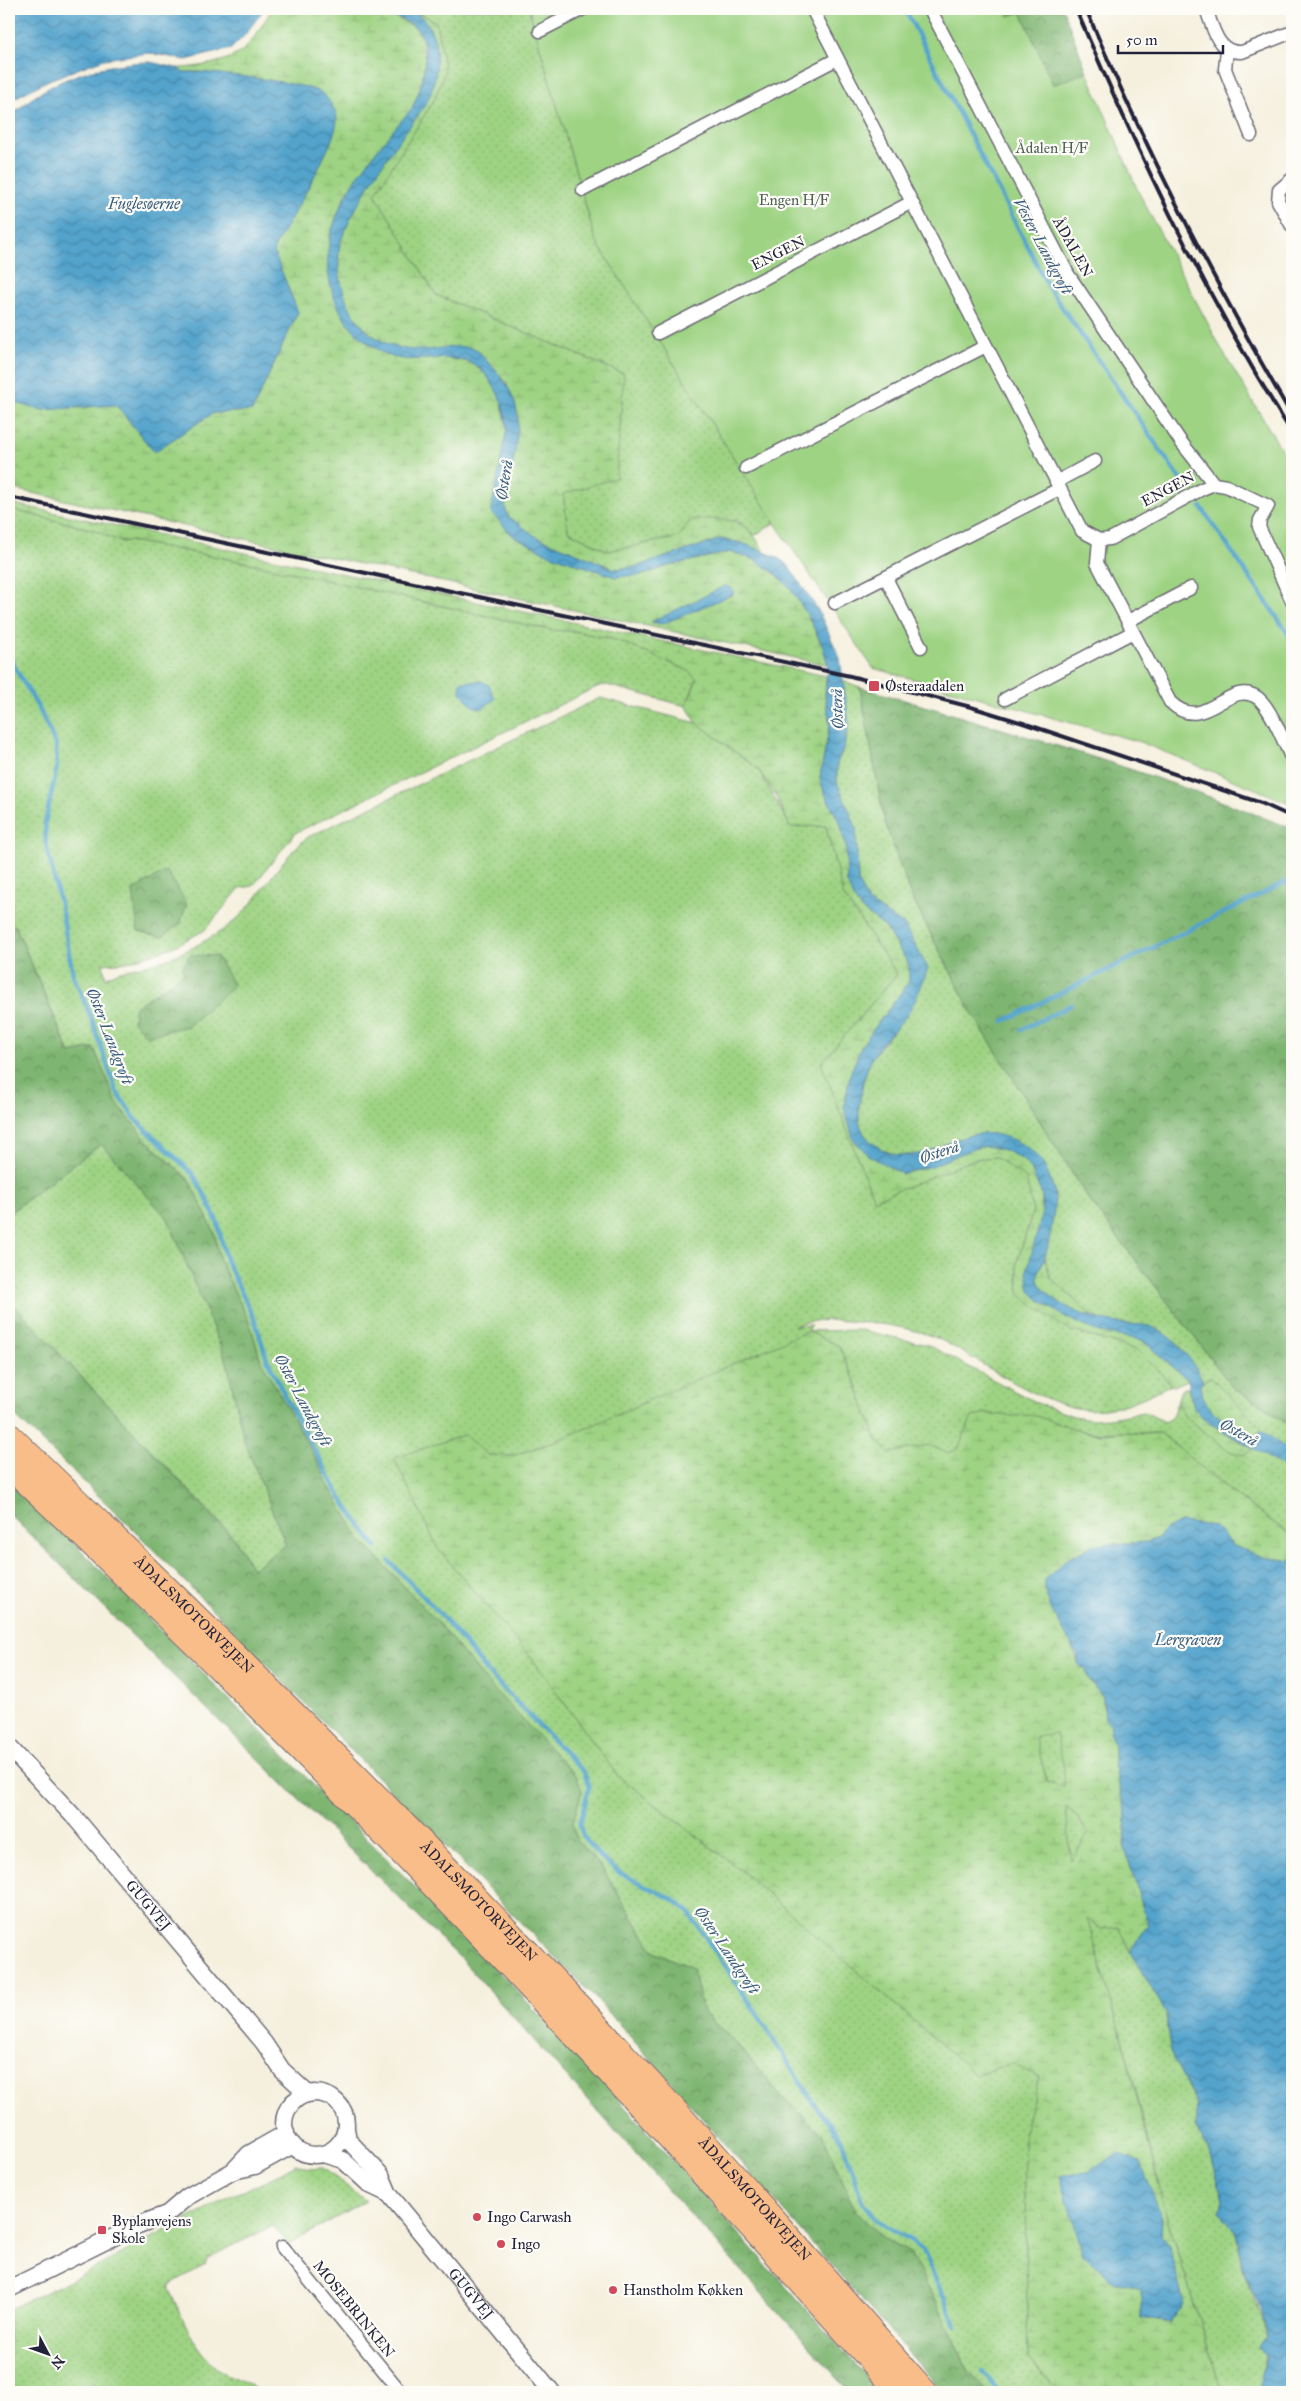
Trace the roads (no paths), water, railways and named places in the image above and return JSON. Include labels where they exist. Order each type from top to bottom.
[{"type":"highway","name":"ÅDALSMOTORVEJEN","points":[[9,1435],[252,1670],[472,1895],[627,2058],[925,2392]]},
{"type":"highway","name":"ÅDALSMOTORVEJEN","points":[[9,1466],[117,1567],[287,1736],[471,1925],[653,2118],[898,2392]]},
{"type":"street","points":[[540,31],[584,9]]},
{"type":"street","points":[[812,9],[1082,531],[1099,540],[1097,563],[1170,702],[1178,710],[1189,714],[1199,713],[1238,694],[1248,694],[1264,704],[1292,759]]},
{"type":"street","name":"ÅDALEN","points":[[930,9],[1068,274],[1182,442],[1214,484]]},
{"type":"street","points":[[1206,9],[1217,37],[1227,50],[1234,53],[1242,52],[1292,32]]},
{"type":"street","points":[[1227,50],[1225,70],[1251,135]]},
{"type":"street","points":[[584,190],[837,59]]},
{"type":"street","points":[[1292,180],[1279,190],[1278,201],[1292,226]]},
{"type":"street","name":"ENGEN","points":[[658,333],[912,202]]},
{"type":"street","points":[[746,468],[986,346]]},
{"type":"street","points":[[835,603],[886,578],[1058,485],[1095,461]]},
{"type":"street","name":"ENGEN","points":[[1099,540],[1110,539],[1214,484],[1233,489],[1268,506],[1260,520],[1259,527],[1292,601]]},
{"type":"street","points":[[886,578],[921,647]]},
{"type":"street","points":[[1005,699],[1191,588]]},
{"type":"street","name":"GUGVEJ","points":[[9,1747],[78,1820],[246,2022],[282,2070],[308,2094]]},
{"type":"street","name":"GUGVEJ","points":[[282,2070],[291,2105]]},
{"type":"street","points":[[308,2094],[325,2095],[339,2105],[344,2112],[346,2129],[339,2144],[323,2154],[306,2154],[289,2139],[285,2121],[291,2105],[308,2094]]},
{"type":"street","name":"GUGVEJ","points":[[346,2129],[351,2145],[381,2175],[389,2194],[552,2392]]},
{"type":"street","points":[[9,2289],[138,2225],[167,2214],[187,2197],[233,2171],[254,2166],[289,2139]]},
{"type":"street","name":"GUGVEJ","points":[[323,2154],[343,2160],[370,2184],[389,2194]]},
{"type":"street","name":"MOSEBRINKEN","points":[[282,2247],[401,2392]]},
{"type":"water","name":"Østerå","points":[[400,8],[416,14],[426,22],[432,32],[437,58],[434,84],[427,101],[369,186],[352,216],[341,242],[339,270],[343,289],[349,306],[358,321],[370,333],[385,343],[403,348],[423,350],[469,347],[475,349],[504,380],[515,404],[518,422],[515,455],[505,508],[508,516],[535,536],[615,569],[635,567],[721,539],[742,543],[777,557],[788,565],[818,610],[840,658],[849,724],[844,747],[837,763],[837,782],[856,827],[858,881],[867,901],[904,925],[928,968],[910,1011],[878,1048],[867,1070],[859,1107],[860,1125],[865,1135],[874,1144],[888,1152],[901,1155],[926,1152],[977,1134],[1005,1137],[1031,1150],[1045,1167],[1055,1193],[1048,1246],[1038,1275],[1039,1283],[1043,1289],[1064,1305],[1089,1316],[1107,1321],[1149,1326],[1160,1331],[1182,1350],[1199,1373],[1203,1381],[1200,1385],[1203,1396],[1213,1411],[1220,1418],[1255,1438],[1260,1431],[1264,1432],[1292,1453],[1292,1472],[1203,1418],[1194,1408],[1188,1380],[1142,1340],[1101,1333],[1082,1325],[1039,1300],[1030,1291],[1027,1271],[1043,1211],[1042,1195],[1032,1171],[1023,1160],[1005,1150],[986,1146],[972,1149],[932,1166],[902,1174],[868,1155],[853,1139],[844,1107],[850,1074],[862,1045],[909,982],[909,965],[885,927],[862,910],[854,900],[847,883],[846,848],[841,825],[824,792],[820,777],[830,724],[825,695],[828,665],[823,647],[808,616],[791,589],[776,574],[755,560],[730,552],[672,565],[642,575],[615,577],[546,553],[512,535],[491,512],[507,427],[500,399],[486,375],[477,366],[467,361],[442,358],[417,360],[393,357],[371,345],[346,320],[330,285],[328,257],[332,230],[342,203],[357,178],[412,108],[423,78],[425,66],[424,43],[420,33],[414,26],[398,18],[370,9]]},
{"type":"water","points":[[9,9],[264,9],[245,35],[231,49],[186,60],[149,53],[104,59],[49,80],[9,101]]},
{"type":"water","name":"Fuglesøerne","points":[[150,62],[177,68],[183,72],[264,79],[301,86],[323,94],[328,99],[337,117],[335,131],[329,147],[273,250],[298,312],[252,411],[213,413],[154,452],[116,405],[41,410],[9,401],[9,118],[39,93],[74,76],[111,66]]},
{"type":"water","points":[[725,586],[731,588],[734,594],[662,624],[651,622]]},
{"type":"water","points":[[481,681],[489,685],[495,699],[482,709],[472,706],[460,691],[461,682]]},
{"type":"water","name":"Lergraven","points":[[1180,1522],[1214,1526],[1234,1546],[1263,1557],[1292,1561],[1292,2385],[1275,2391],[1260,2387],[1261,2375],[1267,2357],[1259,2347],[1267,2335],[1261,2310],[1246,2278],[1236,2232],[1220,2212],[1223,2199],[1210,2151],[1195,2127],[1197,2106],[1170,2051],[1167,2014],[1130,1952],[1148,1925],[1124,1845],[1126,1816],[1114,1763],[1114,1746],[1110,1733],[1112,1725],[1105,1719],[1103,1697],[1088,1679],[1086,1670],[1079,1665],[1077,1655],[1051,1609],[1044,1589],[1045,1580],[1064,1561],[1093,1545],[1146,1542],[1158,1538],[1165,1530]]},
{"type":"water","points":[[1117,2154],[1141,2163],[1162,2218],[1161,2235],[1169,2246],[1184,2304],[1170,2323],[1141,2318],[1141,2289],[1115,2282],[1083,2255],[1060,2176],[1088,2172]]},
{"type":"waterway","name":"Vester Landgrøft","points":[[905,9],[1049,288],[1182,482]]},
{"type":"waterway","name":"Vester Landgrøft","points":[[1201,507],[1292,639]]},
{"type":"waterway","name":"Øster Landgrøft","points":[[9,657],[39,709],[56,745],[57,767],[45,823],[46,844],[61,908],[73,975],[91,1017],[116,1091],[136,1120],[193,1174],[218,1224],[226,1260],[255,1321],[267,1359],[287,1400],[341,1498],[376,1547]]},
{"type":"waterway","points":[[1004,1021],[1292,879]]},
{"type":"waterway","points":[[1021,1030],[1071,1005]]},
{"type":"waterway","name":"Øster Landgrøft","points":[[389,1561],[443,1617],[492,1677],[584,1772],[589,1787],[580,1824],[582,1835],[599,1856],[620,1873],[672,1899],[687,1910],[756,2012],[815,2105],[842,2141],[862,2201],[874,2218],[912,2241],[923,2250],[956,2325]]},
{"type":"waterway","name":"Øster Landgrøft","points":[[982,2372],[1000,2392]]},
{"type":"railway","points":[[1076,9],[1124,118],[1175,225],[1231,331],[1292,433]]},
{"type":"railway","points":[[1086,9],[1132,113],[1182,215],[1292,416]]},
{"type":"railway","points":[[9,497],[850,676],[971,707],[1023,723],[1261,803],[1292,817]]},
{"type":"place","name":"Østeraadalen","points":[[874,686]]},
{"type":"place","name":"Ingo Carwash","points":[[477,2217]]},
{"type":"place","name":"Byplanvejens Skole","points":[[102,2230]]},
{"type":"place","name":"Ingo","points":[[501,2244]]},
{"type":"place","name":"Hanstholm Køkken","points":[[613,2290]]},
{"type":"park label","name":"Ådalen H/F","points":[[1052,148]]},
{"type":"park label","name":"Engen H/F","points":[[794,200]]}]
